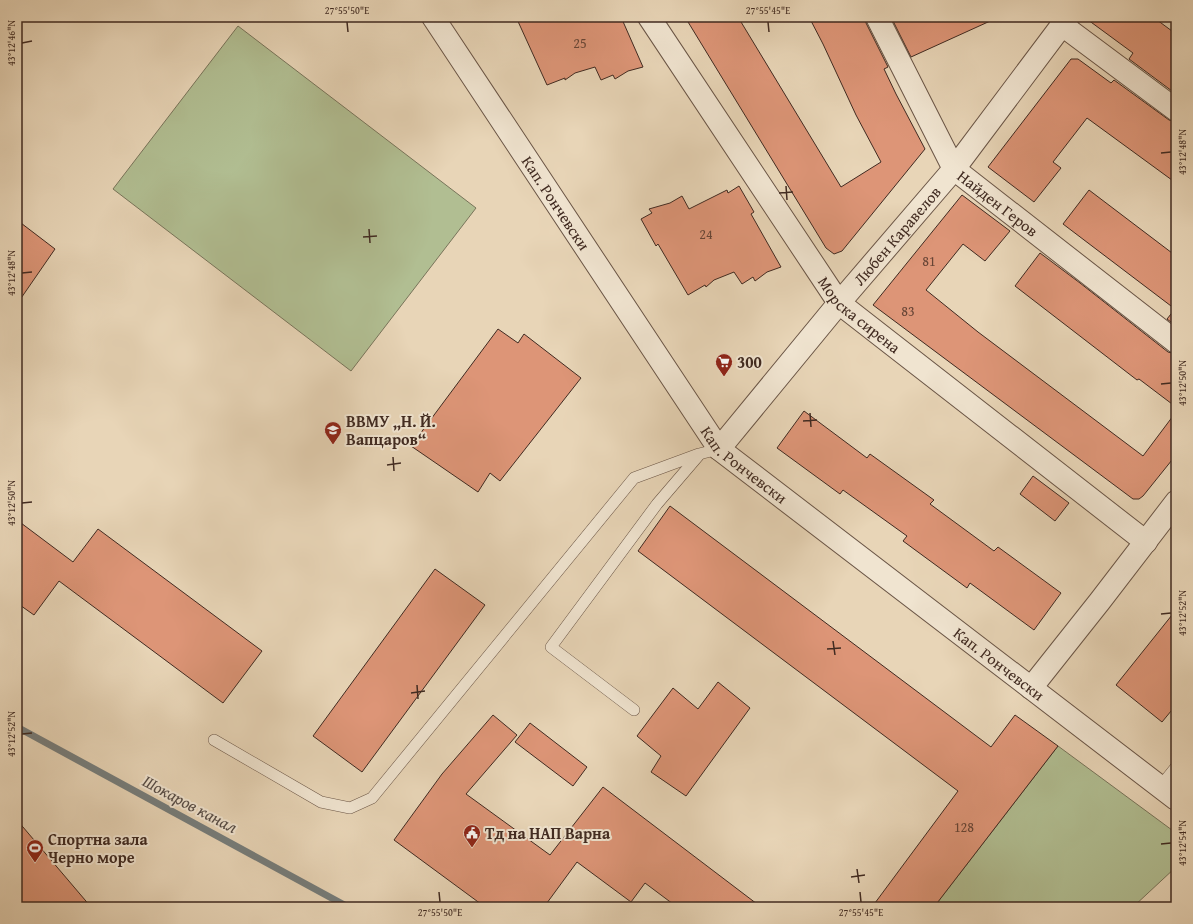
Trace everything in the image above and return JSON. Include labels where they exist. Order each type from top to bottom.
[{"type":"street","name":"Кап. Рончевски","points":[[433,17],[709,452],[1031,688],[1168,793]]},
{"type":"street","name":"Морска сирена","points":[[649,17],[838,304],[1146,542]]},
{"type":"street","name":"Найден Геров","points":[[877,17],[954,168],[1176,342]]},
{"type":"street","name":"Любен Каравелов","points":[[709,452],[954,168],[1063,20]]},
{"type":"street","points":[[1063,20],[1176,110]]},
{"type":"street","points":[[1031,688],[1176,502]]},
{"type":"lane","points":[[634,710],[551,647],[657,504],[709,452]]},
{"type":"lane","points":[[214,740],[321,802],[350,808],[372,798],[634,478],[709,452]]},
{"type":"lane","points":[[1168,793],[1176,767]]},
{"type":"green space","points":[[238,26],[476,208],[351,371],[113,189]]},
{"type":"green space","points":[[1058,746],[1176,833],[1176,867],[1133,907],[934,907]]},
{"type":"building","points":[[516,17],[621,17],[643,67],[628,71],[615,79],[613,75],[601,80],[595,67],[575,73],[565,80],[565,78],[547,85]]},
{"type":"building","points":[[685,17],[738,17],[841,187],[881,162],[856,115],[809,17],[865,17],[866,23],[888,67],[884,69],[925,149],[842,251],[834,254],[826,248]]},
{"type":"building","points":[[891,17],[999,17],[911,57]]},
{"type":"building","points":[[1084,17],[1153,17],[1176,34],[1176,94],[1129,59],[1133,53]]},
{"type":"building","points":[[1071,59],[1078,59],[1111,83],[1114,80],[1169,120],[1176,122],[1176,183],[1087,118],[1053,162],[1061,168],[1034,202],[988,167]]},
{"type":"building","points":[[739,186],[754,212],[751,214],[781,267],[767,272],[755,281],[753,277],[742,284],[734,272],[714,280],[706,287],[705,285],[688,295],[658,244],[656,246],[641,219],[652,213],[649,209],[670,203],[682,196],[689,209],[727,190],[728,193]]},
{"type":"building","points":[[1089,190],[1176,256],[1176,326],[1167,319],[1175,309],[1063,224]]},
{"type":"building","points":[[962,195],[1010,231],[985,261],[963,244],[926,290],[978,332],[1143,456],[1176,412],[1176,455],[1139,499],[1133,499],[873,305]]},
{"type":"building","points":[[17,220],[55,249],[17,304]]},
{"type":"building","points":[[1040,253],[1168,352],[1176,354],[1176,407],[1139,379],[1137,380],[1015,286]]},
{"type":"building","points":[[498,329],[518,343],[524,334],[581,378],[500,481],[490,473],[478,492],[411,446]]},
{"type":"building","points":[[804,411],[867,458],[870,454],[934,500],[930,504],[994,551],[998,547],[1061,593],[1034,630],[970,583],[967,588],[903,541],[907,536],[843,490],[840,494],[777,448]]},
{"type":"building","points":[[1033,476],[1069,503],[1055,521],[1020,494]]},
{"type":"building","points":[[670,506],[991,747],[1015,715],[1058,746],[934,907],[872,907],[958,791],[638,551]]},
{"type":"building","points":[[17,520],[73,562],[98,529],[262,651],[223,703],[59,581],[34,615],[17,603]]},
{"type":"building","points":[[435,569],[485,605],[362,772],[313,736]]},
{"type":"building","points":[[1176,610],[1176,705],[1162,722],[1116,685]]},
{"type":"building","points":[[718,682],[750,708],[686,796],[651,772],[661,756],[637,736],[673,688],[698,709]]},
{"type":"building","name":"Тд на НАП Варна","points":[[493,715],[517,735],[466,794],[550,855],[603,787],[761,907],[677,907],[645,883],[631,902],[577,862],[544,907],[485,907],[394,840],[442,774]]},
{"type":"building","points":[[530,723],[587,767],[573,786],[515,742]]},
{"type":"building","name":"Спортна зала Черно море","points":[[17,820],[91,907],[17,907]]},
{"type":"waterway","name":"Шокаров канал","points":[[17,727],[348,907]]},
{"type":"place","name":"300","points":[[724,377]]},
{"type":"place","name":"ВВМУ „Н. Й. Вапцаров“","points":[[333,445]]},
{"type":"place","name":"Тд на НАП Варна","points":[[472,848]]},
{"type":"place","name":"Спортна зала Черно море","points":[[35,863]]}]
